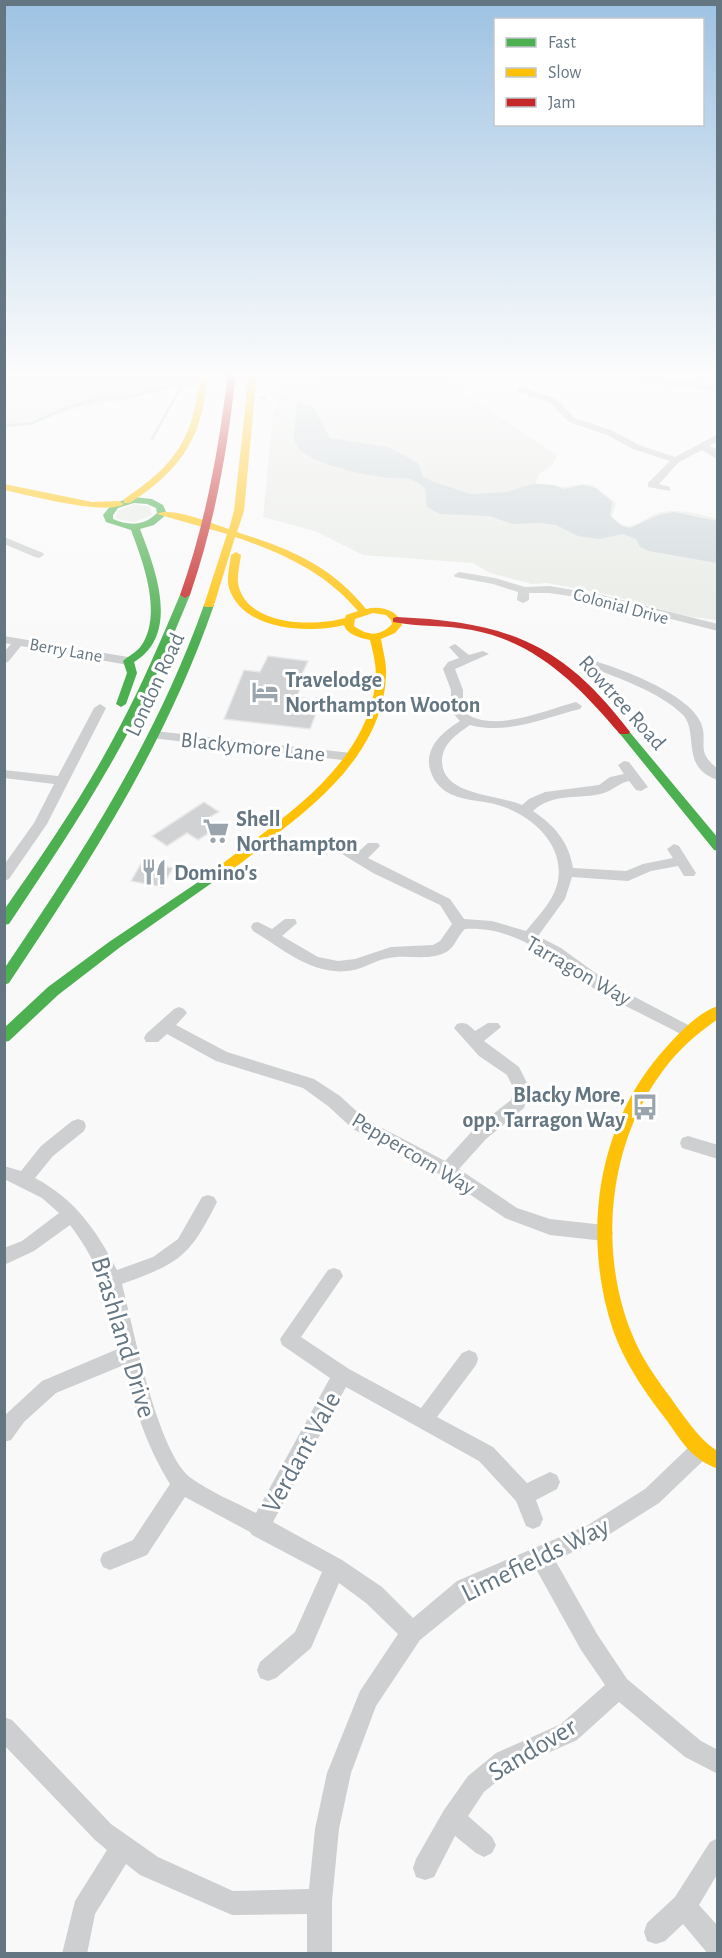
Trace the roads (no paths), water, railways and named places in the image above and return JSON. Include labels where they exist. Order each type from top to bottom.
[{"type":"main road","points":[[108,518],[109,510],[152,487],[173,463]]},
{"type":"main road","name":"London Road","points":[[4,921],[46,861],[114,747],[184,600],[215,498],[222,463]]},
{"type":"main road","name":"London Road","points":[[4,980],[71,881],[155,735],[197,644],[238,511],[243,463]]},
{"type":"main road","points":[[59,498],[104,498],[124,493],[162,475]]},
{"type":"main road","points":[[4,487],[82,503],[144,500],[160,510],[182,517],[275,548],[306,561],[335,579],[351,594],[363,611],[355,614],[349,620],[332,625],[300,626],[266,618],[242,603],[235,595],[232,584],[238,511]]},
{"type":"main road","points":[[152,487],[160,510]]},
{"type":"main road","points":[[82,503],[116,524],[135,527],[152,523],[160,510]]},
{"type":"main road","points":[[111,721],[123,701],[132,673],[128,661],[142,654],[149,643],[157,611],[156,588],[135,527]]},
{"type":"main road","name":"Rowtree Road","points":[[363,611],[386,612],[397,620],[439,621],[501,633],[519,639],[565,666],[582,682],[640,751],[717,847]]},
{"type":"main road","points":[[349,620],[349,627],[352,631],[375,637],[394,631],[397,620]]},
{"type":"main road","points":[[381,663],[390,647],[406,633],[439,621]]},
{"type":"main road","points":[[4,1038],[62,984],[222,870],[326,786],[367,734],[376,712],[381,688],[381,663],[375,637]]},
{"type":"main road","points":[[4,912],[83,772]]},
{"type":"main road","points":[[708,1456],[665,1406],[635,1360],[621,1329],[608,1279],[604,1233],[606,1194],[615,1151],[633,1103],[664,1058],[689,1032],[717,1011]]},
{"type":"street","points":[[666,489],[652,485],[673,463]]},
{"type":"street","points":[[4,540],[39,555]]},
{"type":"street","name":"Colonial Drive","points":[[459,575],[495,581],[524,595],[547,588],[601,598],[683,623],[717,628]]},
{"type":"street","name":"Berry Lane","points":[[4,639],[128,661]]},
{"type":"street","points":[[4,660],[19,641]]},
{"type":"street","points":[[455,647],[466,658]]},
{"type":"street","points":[[483,654],[452,664],[449,669],[456,686],[455,706],[459,714],[468,721],[510,724],[577,705]]},
{"type":"street","points":[[604,665],[665,697],[693,718],[697,731],[698,758],[717,776]]},
{"type":"street","points":[[4,876],[40,824],[100,708]]},
{"type":"street","points":[[468,721],[441,743],[436,758],[436,771],[445,786],[458,792],[503,802],[524,811],[550,831],[560,847],[565,883],[554,905],[528,938]]},
{"type":"street","name":"Blackymore Lane","points":[[155,735],[351,757]]},
{"type":"street","points":[[524,811],[534,802],[550,795],[602,789],[628,770],[641,787]]},
{"type":"street","points":[[4,774],[62,781]]},
{"type":"street","points":[[359,858],[373,846]]},
{"type":"street","points":[[258,927],[295,952],[334,967],[355,964],[383,953],[405,950],[426,952],[441,948],[449,940],[452,930],[460,924],[445,902],[398,881],[342,848]]},
{"type":"street","points":[[565,872],[628,876],[648,867],[681,861]]},
{"type":"street","points":[[273,935],[290,922]]},
{"type":"street","name":"Tarragon Way","points":[[460,924],[477,924],[503,929],[528,938],[555,952],[597,983],[689,1032]]},
{"type":"street","points":[[152,1038],[179,1013]]},
{"type":"street","name":"Peppercorn Way","points":[[166,1026],[222,1057],[308,1083],[334,1101],[359,1124],[447,1170],[511,1213],[550,1227],[604,1233]]},
{"type":"street","points":[[475,1039],[493,1027]]},
{"type":"street","points":[[447,1170],[480,1134],[518,1103],[522,1089],[513,1071],[485,1052],[462,1028]]},
{"type":"street","name":"Brashland Drive","points":[[78,1126],[16,1176],[48,1193],[72,1214],[95,1244],[112,1280],[144,1407],[160,1450],[182,1484],[334,1567],[374,1595],[412,1632]]},
{"type":"street","points":[[688,1143],[717,1152]]},
{"type":"street","points":[[112,1280],[159,1263],[184,1244],[208,1202]]},
{"type":"street","points":[[4,1257],[28,1246],[72,1214]]},
{"type":"street","name":"Verdant Vale","points":[[334,1276],[289,1339],[342,1375],[486,1454],[524,1495],[533,1519]]},
{"type":"street","points":[[4,1433],[17,1415],[49,1387],[130,1353]]},
{"type":"street","points":[[424,1419],[469,1359]]},
{"type":"street","name":"Verdant Vale","points":[[259,1528],[342,1375]]},
{"type":"street","name":"Limefields Way","points":[[319,1953],[320,1901],[327,1829],[339,1773],[368,1699],[412,1632],[465,1589],[595,1532],[652,1496],[708,1456]]},
{"type":"street","points":[[524,1495],[550,1482]]},
{"type":"street","points":[[110,1560],[140,1548],[182,1484]]},
{"type":"street","points":[[540,1557],[589,1642],[620,1687],[693,1749],[717,1763]]},
{"type":"street","points":[[268,1670],[303,1640],[334,1567]]},
{"type":"street","name":"Sandover","points":[[425,1868],[452,1818],[476,1785],[504,1761],[568,1732],[620,1687]]},
{"type":"street","points":[[4,1728],[103,1832],[149,1866],[232,1904],[320,1901]]},
{"type":"street","points":[[452,1818],[484,1845]]},
{"type":"street","points":[[74,1953],[84,1910],[123,1847]]},
{"type":"street","points":[[656,1932],[684,1906],[717,1850]]},
{"type":"street","points":[[684,1906],[717,1945]]},
{"type":"place","name":"Travelodge Northampton Wooton","points":[[265,692]]},
{"type":"place","name":"Shell Northampton","points":[[216,831]]},
{"type":"place","name":"Domino's","points":[[154,872]]},
{"type":"place","name":"Blacky More, opp. Tarragon Way","points":[[645,1107]]}]
